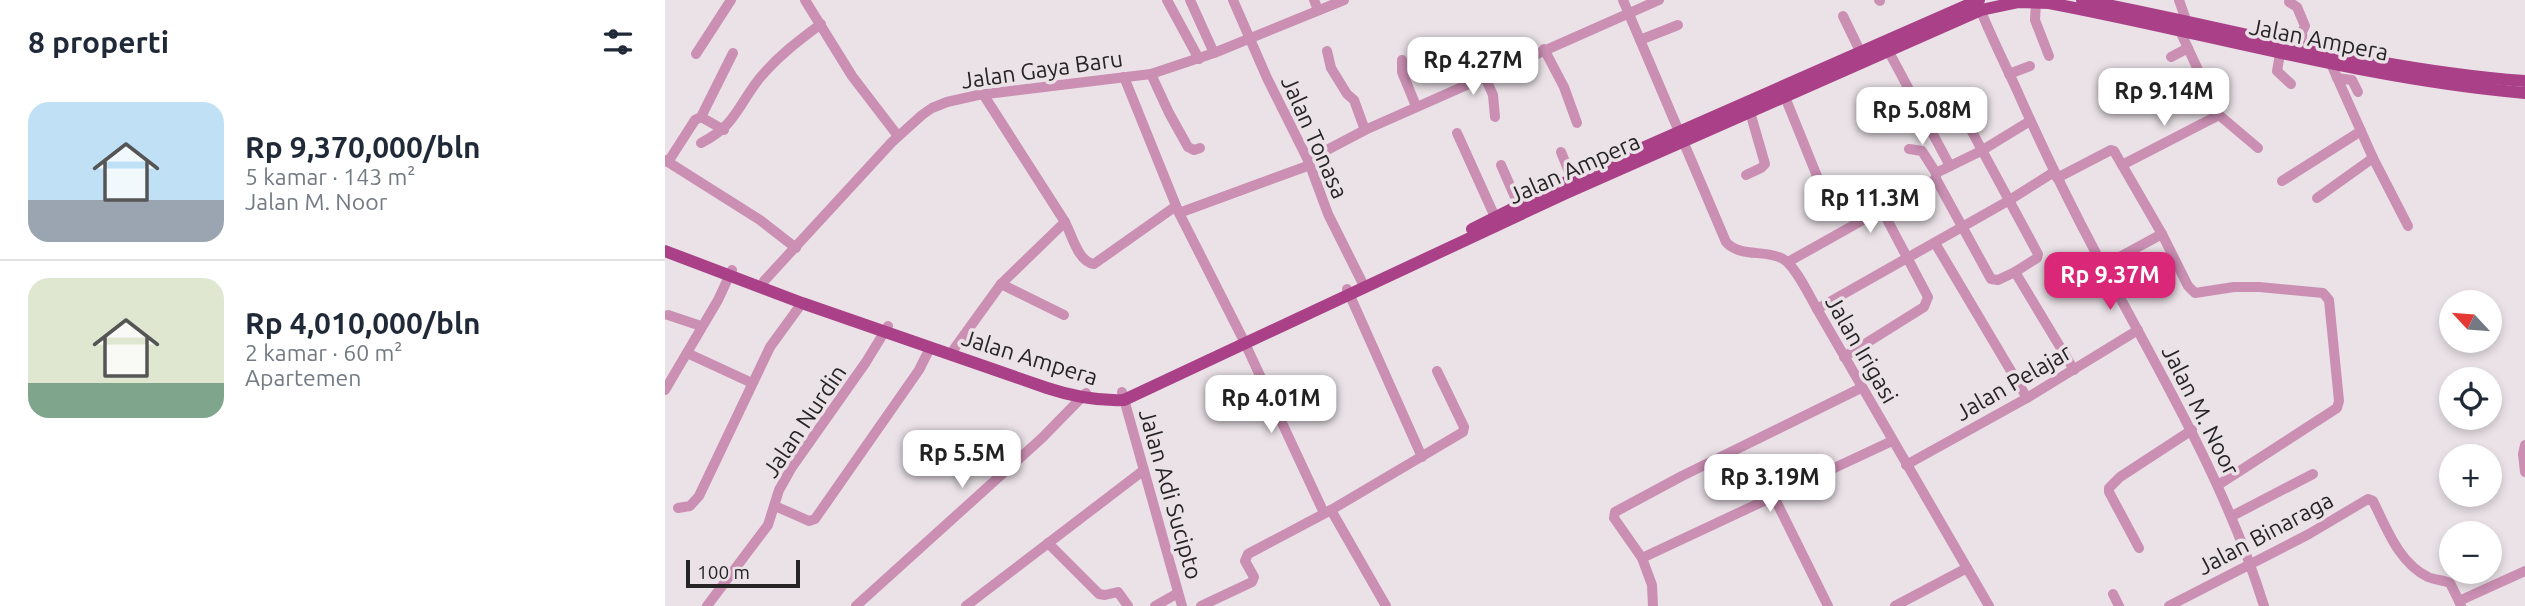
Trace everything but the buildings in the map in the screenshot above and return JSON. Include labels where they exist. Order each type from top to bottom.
[{"type":"main road","name":"Jalan Ampera","points":[[2082,0],[2266,46],[2303,48],[2457,74],[2525,81]]},
{"type":"main road","name":"Jalan Ampera","points":[[665,251],[764,281],[930,348],[1084,396],[1123,396],[1564,194],[1861,53],[1978,3],[2036,2],[2184,27]]},
{"type":"main road","name":"Jalan Ampera","points":[[1364,285],[1572,179],[1750,113],[1889,52],[1978,3]]},
{"type":"main road","name":"Jalan Ampera","points":[[2266,46],[2280,54],[2331,64],[2458,86],[2525,93]]},
{"type":"main road","name":"Jalan Ampera","points":[[665,245],[802,303],[954,349],[1084,396]]},
{"type":"street","points":[[696,54],[731,0]]},
{"type":"street","points":[[805,0],[852,76],[898,136]]},
{"type":"street","points":[[1167,0],[1199,59]]},
{"type":"street","points":[[1190,0],[1214,53]]},
{"type":"street","name":"Jalan Tonasa","points":[[1233,0],[1248,38],[1309,162],[1328,214],[1364,285]]},
{"type":"street","name":"Jalan Gaya Baru","points":[[764,281],[898,136],[932,108],[983,94],[1151,74],[1214,53],[1316,5],[1344,0]]},
{"type":"street","points":[[1623,0],[1722,234],[1730,246],[1739,250],[1774,255],[1788,262],[1882,210],[1950,166],[1981,151],[2030,121]]},
{"type":"street","points":[[983,94],[1065,222],[1083,259],[1094,264],[1178,209],[1309,162],[1365,130],[1416,106],[1659,0]]},
{"type":"street","points":[[2179,0],[2188,48],[2219,115],[2258,148]]},
{"type":"street","points":[[2036,2],[2035,20],[2049,56]]},
{"type":"street","points":[[2289,2],[2297,7],[2305,26],[2302,32],[2303,48]]},
{"type":"street","name":"Jalan M. Noor","points":[[1978,3],[1988,31],[2056,175],[2192,429],[2232,516],[2251,563],[2264,606]]},
{"type":"street","points":[[1843,16],[1861,53]]},
{"type":"street","points":[[701,143],[723,130],[771,66],[789,48],[821,24]]},
{"type":"street","points":[[1640,40],[1678,25]]},
{"type":"street","points":[[2171,57],[2188,48]]},
{"type":"street","points":[[1545,49],[1564,87],[1577,123]]},
{"type":"street","points":[[1327,51],[1331,68],[1347,94],[1354,100],[1365,130]]},
{"type":"street","points":[[1889,52],[1950,166]]},
{"type":"street","points":[[733,54],[701,117],[696,118],[666,161],[760,220],[796,248]]},
{"type":"street","points":[[2280,54],[2277,71],[2291,84]]},
{"type":"street","points":[[1402,60],[1401,68],[1416,106]]},
{"type":"street","points":[[2331,64],[2373,158],[2408,226]]},
{"type":"street","points":[[2009,74],[2030,66]]},
{"type":"street","points":[[1151,74],[1188,147],[1193,150],[1200,148]]},
{"type":"street","points":[[1485,75],[1493,95],[1495,117]]},
{"type":"street","points":[[1124,77],[1178,209],[1328,511],[1386,606]]},
{"type":"street","points":[[2337,78],[2352,80],[2358,92]]},
{"type":"street","points":[[1785,97],[1821,186]]},
{"type":"street","points":[[1909,149],[1922,151],[1991,279],[1998,280],[2037,258],[2038,255],[1952,98],[1941,100],[1920,113]]},
{"type":"street","points":[[1746,176],[1765,164],[1750,113]]},
{"type":"street","points":[[2122,165],[2219,115]]},
{"type":"street","points":[[701,117],[723,130]]},
{"type":"street","points":[[2282,181],[2361,131]]},
{"type":"street","points":[[1457,132],[1495,217]]},
{"type":"street","points":[[1817,309],[2056,175],[2114,151],[2162,234],[2188,286],[2195,293],[2234,287],[2272,288],[2323,293],[2330,306],[2339,401],[2337,408],[2218,485]]},
{"type":"street","points":[[1561,152],[1572,179]]},
{"type":"street","points":[[2316,198],[2373,158]]},
{"type":"street","points":[[1501,165],[1519,206]]},
{"type":"street","points":[[1844,356],[1928,302],[1929,297],[1882,210]]},
{"type":"street","points":[[954,349],[1002,284],[1065,222]]},
{"type":"street","points":[[2103,266],[2162,234]]},
{"type":"street","points":[[1935,243],[2027,398]]},
{"type":"street","name":"Jalan Irigasi","points":[[1788,262],[1844,356],[1890,442],[1989,606]]},
{"type":"street","points":[[2112,283],[2141,267]]},
{"type":"street","points":[[2015,272],[2074,370]]},
{"type":"street","points":[[665,390],[731,273]]},
{"type":"street","points":[[1002,284],[1064,315]]},
{"type":"street","points":[[1349,292],[1422,457]]},
{"type":"street","points":[[678,508],[695,503],[770,348],[802,303]]},
{"type":"street","points":[[669,315],[701,326]]},
{"type":"street","name":"Jalan Nurdin","points":[[707,606],[768,525],[779,490],[792,467],[886,329]]},
{"type":"street","name":"Jalan Pelajar","points":[[1906,465],[2027,398],[2138,330]]},
{"type":"street","points":[[775,506],[809,521],[815,519],[919,370],[930,348]]},
{"type":"street","points":[[687,353],[753,383]]},
{"type":"street","points":[[1201,606],[1252,582],[1254,577],[1245,561],[1248,554],[1422,457],[1465,429],[1437,371]]},
{"type":"street","points":[[1653,606],[1652,585],[1642,558],[1613,514],[1682,476],[1861,388]]},
{"type":"street","points":[[856,606],[1042,438],[1084,396]]},
{"type":"street","name":"Jalan Adi Sucipto","points":[[1123,396],[1182,606]]},
{"type":"street","points":[[2139,548],[2109,488],[2120,477],[2192,429]]},
{"type":"street","points":[[1642,558],[1890,442]]},
{"type":"street","points":[[2525,445],[2525,472]]},
{"type":"street","points":[[966,606],[1144,470]]},
{"type":"street","points":[[2232,516],[2313,474]]},
{"type":"street","points":[[1773,495],[1828,606]]},
{"type":"street","name":"Jalan Binaraga","points":[[2169,606],[2309,534],[2368,499],[2374,501],[2392,540],[2402,554],[2425,575],[2450,583],[2460,603]]},
{"type":"street","points":[[1048,543],[1099,594],[1118,592],[1128,606]]},
{"type":"street","points":[[1895,606],[1967,568]]},
{"type":"street","points":[[2460,603],[2525,571]]},
{"type":"street","points":[[1155,606],[1178,593]]},
{"type":"street","points":[[2113,594],[2119,606]]},
{"type":"street","points":[[869,595],[873,606]]}]
